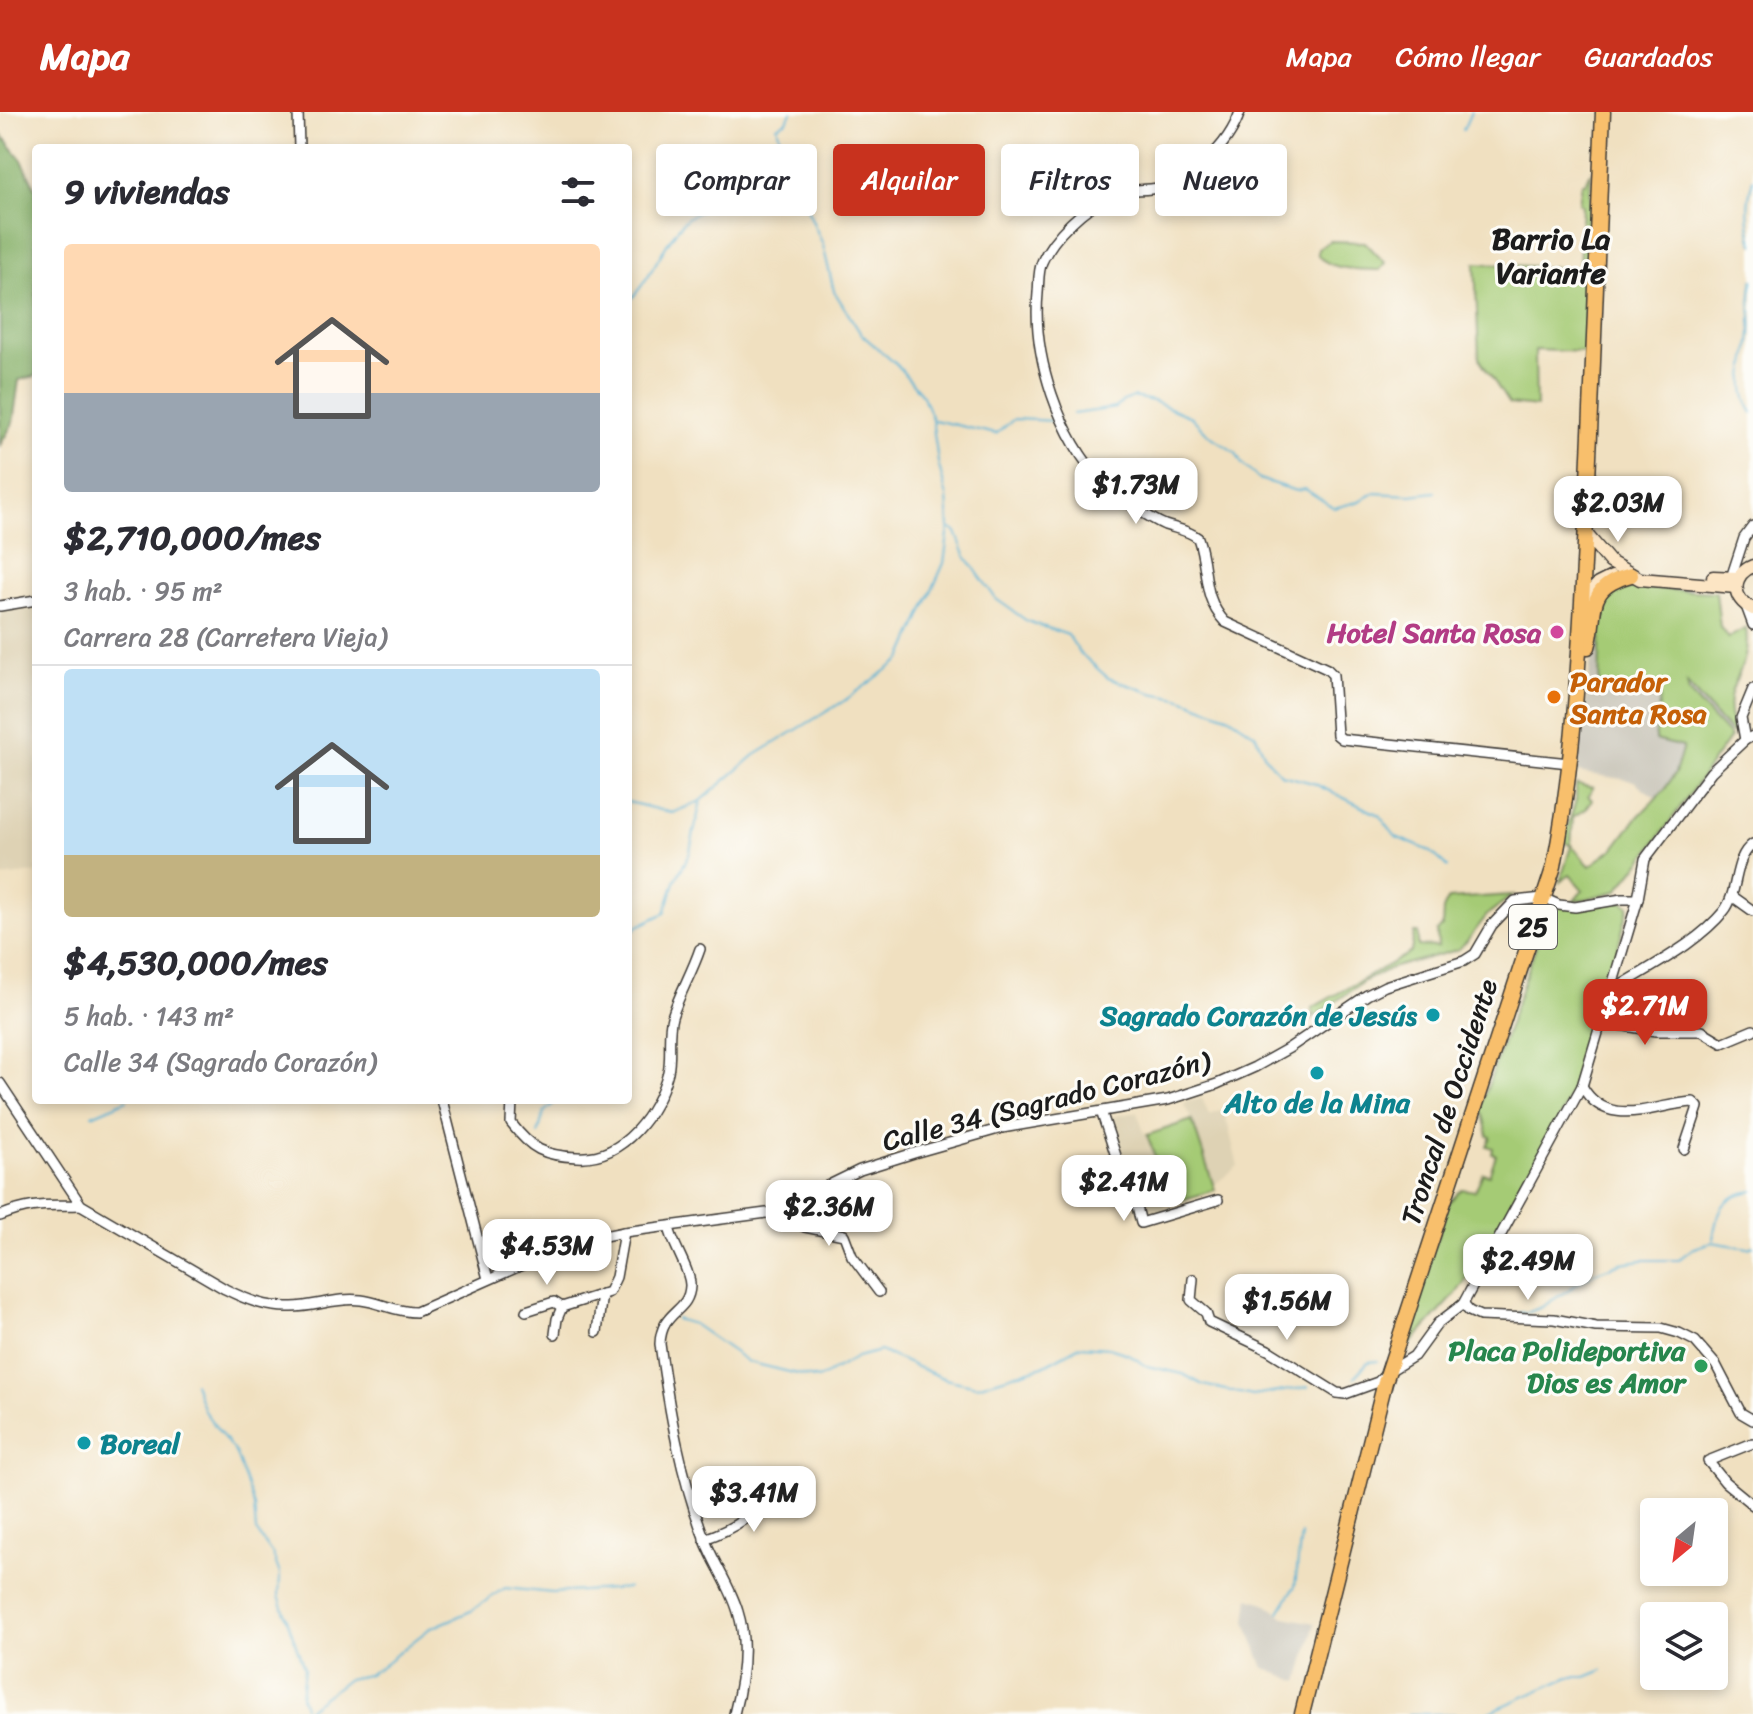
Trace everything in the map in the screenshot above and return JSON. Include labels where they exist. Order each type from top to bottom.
[{"type":"main road","name":"Troncal de Occidente","points":[[1302,1714],[1388,1372],[1554,866],[1560,835],[1579,656],[1587,535],[1603,112]]},
{"type":"main road","points":[[1587,535],[1610,562],[1631,575]]},
{"type":"main road","points":[[1735,581],[1753,566]]},
{"type":"main road","points":[[1579,656],[1589,646],[1592,607],[1611,582],[1641,572],[1735,581]]},
{"type":"main road","points":[[1582,601],[1598,584],[1631,575]]},
{"type":"main road","points":[[1735,581],[1741,601],[1751,608]]},
{"type":"street","points":[[298,112],[299,144]]},
{"type":"street","points":[[1240,112],[1236,124],[1203,166],[1161,187],[1114,193],[1080,213],[1050,249],[1041,264],[1035,321],[1051,397],[1080,451],[1105,485],[1162,524],[1191,532],[1198,538],[1208,595],[1214,610],[1225,622],[1327,669],[1333,675],[1337,735],[1342,739],[1569,763]]},
{"type":"street","points":[[1735,581],[1744,538],[1753,526]]},
{"type":"street","points":[[0,606],[32,601]]},
{"type":"street","points":[[1751,608],[1753,625]]},
{"type":"street","points":[[1193,1279],[1191,1300],[1206,1313],[1209,1322],[1268,1350],[1337,1393],[1367,1388],[1414,1356],[1438,1323],[1463,1304],[1582,1086],[1638,899],[1645,859],[1711,772],[1749,738],[1741,718],[1753,689]]},
{"type":"street","points":[[1612,991],[1709,926],[1726,908],[1743,855],[1753,844]]},
{"type":"street","points":[[1732,896],[1753,911]]},
{"type":"street","points":[[1543,898],[1559,905],[1575,907],[1638,899]]},
{"type":"street","name":"Calle 34 (Sagrado Corazón)","points":[[0,1083],[81,1205],[225,1289],[248,1301],[265,1305],[293,1307],[344,1299],[363,1300],[400,1312],[416,1312],[574,1242],[624,1232],[774,1212],[860,1170],[914,1153],[1002,1128],[1102,1114],[1168,1100],[1240,1075],[1289,1048],[1367,995],[1385,986],[1464,961],[1475,954],[1492,925],[1515,901],[1543,898]]},
{"type":"street","points":[[512,1104],[511,1123],[525,1141],[551,1156],[583,1158],[617,1149],[638,1128],[659,1099],[668,1069],[671,1019],[700,949]]},
{"type":"street","points":[[1601,1022],[1656,1031],[1702,1031],[1722,1043],[1753,1030]]},
{"type":"street","points":[[1582,1086],[1606,1109],[1638,1113],[1693,1102],[1698,1107],[1684,1149]]},
{"type":"street","points":[[443,1104],[488,1279]]},
{"type":"street","points":[[1102,1114],[1118,1162],[1128,1171],[1141,1223],[1218,1200]]},
{"type":"street","points":[[0,1216],[22,1207],[48,1203],[81,1205]]},
{"type":"street","points":[[774,1212],[805,1227],[844,1235],[852,1256],[879,1292]]},
{"type":"street","points":[[669,1227],[690,1281],[688,1297],[681,1307],[668,1316],[660,1330],[660,1344],[678,1453],[704,1539],[738,1610],[743,1637],[742,1670],[734,1714]]},
{"type":"street","points":[[555,1334],[562,1307],[609,1292],[616,1277],[624,1232]]},
{"type":"street","points":[[597,1332],[602,1294]]},
{"type":"street","points":[[526,1311],[554,1302],[562,1307]]},
{"type":"street","points":[[1463,1304],[1480,1316],[1554,1319],[1596,1327],[1661,1328],[1679,1333],[1695,1341],[1716,1365],[1741,1413],[1753,1420]]},
{"type":"street","points":[[1753,1443],[1708,1461],[1725,1482],[1753,1505]]},
{"type":"street","points":[[704,1539],[745,1521],[758,1511],[775,1489]]},
{"type":"shaded area","points":[[1621,583],[1691,587],[1686,682],[1730,732],[1672,810],[1634,781],[1577,772],[1597,613],[1606,595]]},
{"type":"shaded area","points":[[32,595],[32,873],[0,877],[0,601]]},
{"type":"shaded area","points":[[1202,1098],[1209,1115],[1224,1109],[1238,1166],[1214,1185],[1192,1120],[1183,1103]]},
{"type":"shaded area","points":[[1137,1112],[1167,1195],[1164,1215],[1147,1218],[1142,1212],[1131,1166],[1120,1154],[1109,1117]]},
{"type":"shaded area","points":[[1249,1598],[1265,1603],[1284,1617],[1315,1623],[1299,1682],[1264,1668],[1246,1621]]},
{"type":"green space","points":[[0,133],[22,160],[32,181],[32,377],[19,380],[13,423],[0,445]]},
{"type":"green space","points":[[1591,172],[1584,352],[1535,350],[1536,407],[1509,404],[1479,358],[1475,263],[1579,269],[1582,205],[1579,203],[1582,183]]},
{"type":"green space","points":[[1330,241],[1365,242],[1385,263],[1380,270],[1331,264],[1318,256],[1318,249]]},
{"type":"green space","points":[[1626,588],[1716,592],[1720,627],[1728,638],[1746,628],[1745,658],[1730,701],[1735,733],[1730,732],[1687,684],[1689,693],[1730,737],[1617,891],[1573,902],[1583,890],[1570,875],[1560,882],[1571,846],[1563,841],[1576,800],[1576,784],[1593,788],[1588,796],[1592,800],[1586,809],[1573,817],[1571,845],[1590,866],[1614,848],[1665,789],[1675,773],[1683,747],[1655,740],[1660,696],[1599,686],[1601,616],[1610,599]]},
{"type":"green space","points":[[1513,895],[1488,914],[1457,950],[1391,968],[1364,981],[1303,1025],[1314,1015],[1312,1008],[1411,952],[1414,933],[1418,933],[1418,946],[1438,947],[1437,931],[1442,927],[1443,910],[1448,899]]},
{"type":"green space","points":[[1549,901],[1559,906],[1622,901],[1629,906],[1576,1078],[1559,1121],[1479,1262],[1455,1295],[1396,1360],[1449,1202],[1462,1189],[1475,1191],[1483,1173],[1489,1175],[1496,1155],[1492,1154],[1493,1148],[1487,1146],[1491,1137],[1488,1136],[1483,1114],[1479,1112]]},
{"type":"green space","points":[[1192,1120],[1215,1190],[1178,1201],[1167,1175],[1162,1176],[1147,1135]]},
{"type":"waterway","points":[[632,803],[672,813],[701,801],[755,755],[844,701],[902,659],[944,563],[949,528],[947,497],[932,419],[923,396],[897,365],[861,334],[834,291],[823,245],[786,161],[777,126],[787,121],[791,112]]},
{"type":"waterway","points":[[1463,130],[1471,112]]},
{"type":"waterway","points":[[1753,179],[1748,212],[1753,244]]},
{"type":"waterway","points":[[632,297],[669,241],[690,216]]},
{"type":"waterway","points":[[1753,280],[1750,343],[1744,372],[1747,402],[1753,413]]},
{"type":"waterway","points":[[1073,414],[1116,408],[1133,397],[1153,401],[1191,417],[1209,435],[1236,453],[1242,464],[1259,479],[1296,491],[1305,489],[1334,508],[1357,502],[1374,493],[1411,495],[1435,492]]},
{"type":"waterway","points":[[934,420],[996,434],[1014,419],[1057,421]]},
{"type":"waterway","points":[[949,528],[956,532],[965,555],[996,599],[1027,621],[1068,635],[1079,652],[1108,678],[1152,693],[1179,698],[1230,717],[1255,734],[1266,758],[1282,775],[1313,783],[1379,815],[1396,837],[1430,851],[1448,867]]},
{"type":"waterway","points":[[632,931],[665,913],[676,879],[689,855],[701,801]]},
{"type":"waterway","points":[[92,1115],[118,1104]]},
{"type":"waterway","points":[[538,1134],[544,1112],[553,1104]]},
{"type":"waterway","points":[[1713,1239],[1723,1206],[1734,1197],[1753,1191]]},
{"type":"waterway","points":[[1518,1313],[1542,1307],[1594,1273],[1621,1263],[1678,1260],[1692,1249],[1712,1242],[1748,1248],[1753,1246]]},
{"type":"waterway","points":[[676,1319],[693,1324],[748,1362],[818,1379],[857,1357],[880,1351],[945,1379],[977,1386],[1043,1366],[1080,1346],[1109,1348],[1128,1354],[1147,1366],[1183,1374],[1203,1385],[1253,1396],[1308,1387]]},
{"type":"waterway","points":[[1354,1377],[1368,1362],[1378,1361]]},
{"type":"waterway","points":[[194,1383],[204,1411],[236,1454],[254,1506],[256,1531],[273,1555],[280,1574],[279,1596],[304,1668],[301,1697],[304,1707]]},
{"type":"waterway","points":[[1279,1612],[1295,1586],[1301,1534]]},
{"type":"waterway","points":[[301,1714],[348,1679],[367,1675],[429,1629],[471,1611],[505,1588],[552,1593],[628,1588]]},
{"type":"waterway","points":[[1485,1714],[1569,1677],[1586,1677],[1603,1670]]},
{"type":"waterway","points":[[1408,1714],[1455,1714]]},
{"type":"place","name":"Hotel Santa Rosa","points":[[1557,632]]},
{"type":"place","name":"Parador Santa Rosa","points":[[1554,697]]},
{"type":"place","name":"Sagrado Corazón de Jesús","points":[[1433,1015]]},
{"type":"place","name":"Alto de la Mina","points":[[1317,1073]]},
{"type":"place","name":"Placa Polideportiva Dios es Amor","points":[[1701,1366]]},
{"type":"place","name":"Boreal","points":[[84,1443]]},
{"type":"district","name":"Barrio La Variante","points":[[1551,256]]}]
